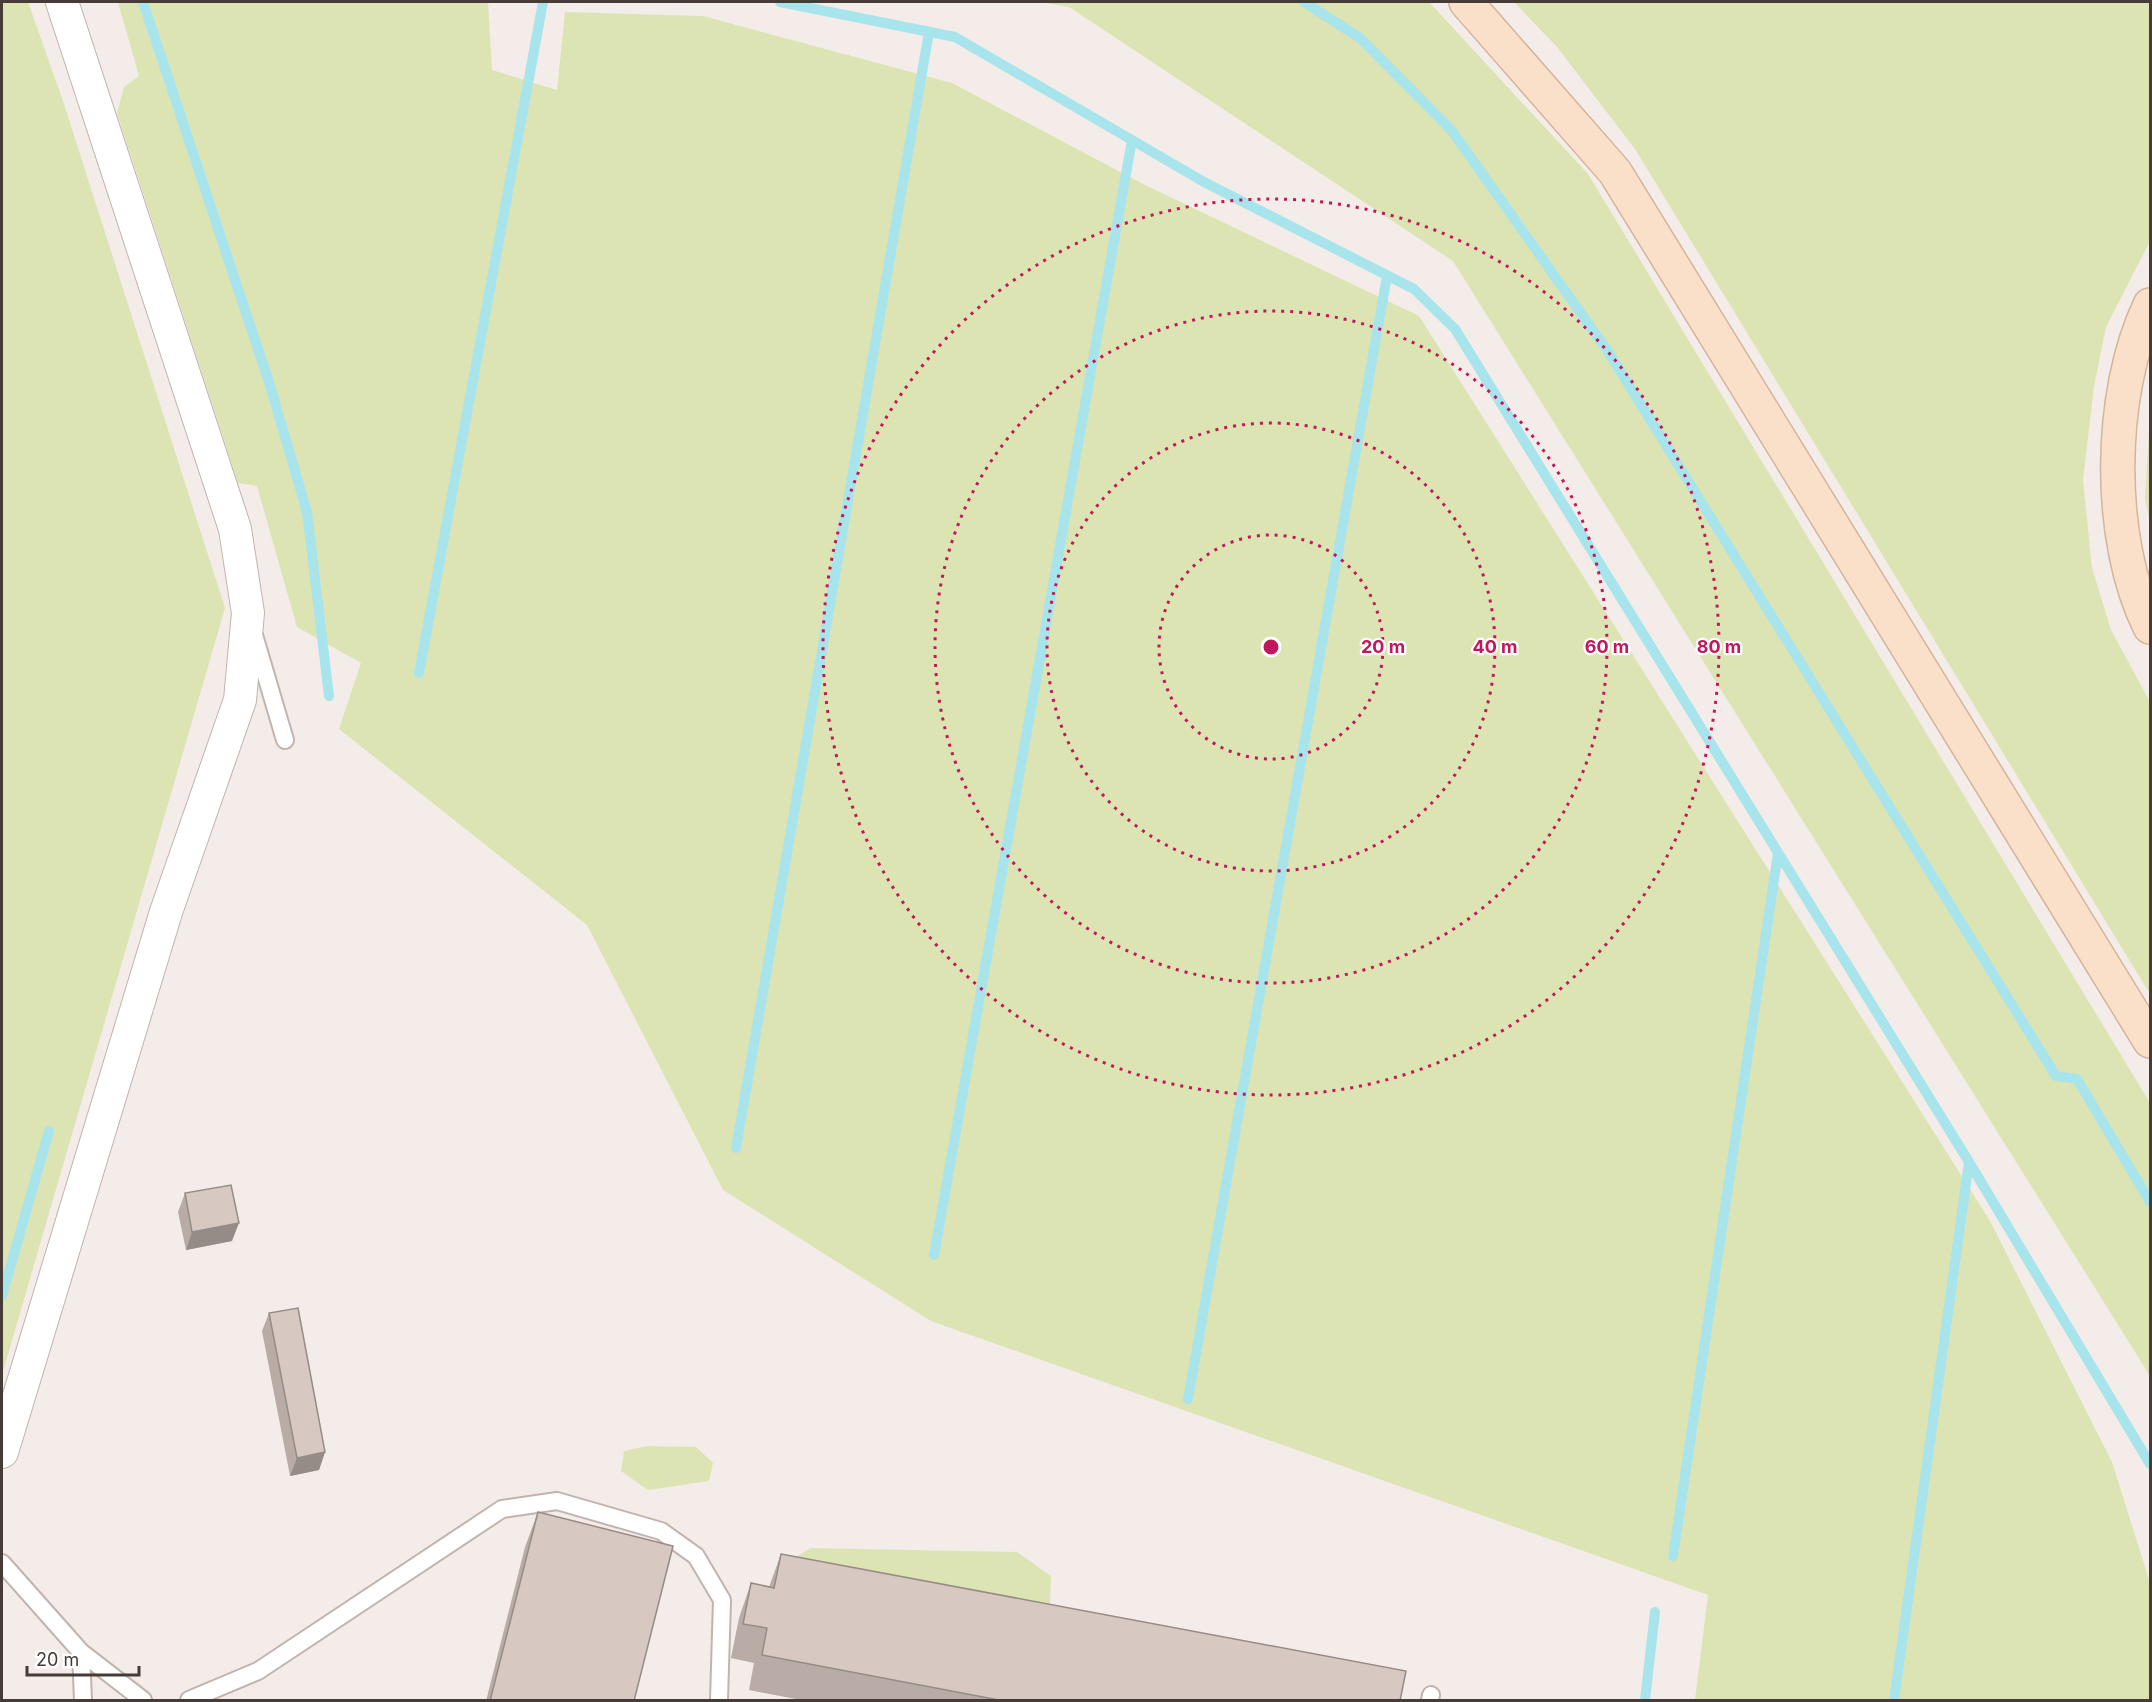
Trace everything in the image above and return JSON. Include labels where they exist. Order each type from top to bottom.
[{"type":"main road","points":[[1466,2],[1615,172],[2151,1041]]},
{"type":"main road","points":[[2151,305],[2137,333],[2125,386],[2116,477],[2127,560],[2151,627]]},
{"type":"street","points":[[2,1452],[166,912],[240,699],[248,613],[235,529],[62,2]]},
{"type":"lane","points":[[248,613],[285,740]]},
{"type":"lane","points":[[189,1701],[258,1671],[502,1509],[557,1501],[661,1531],[696,1556],[722,1600],[719,1701]]},
{"type":"lane","points":[[2,1563],[81,1652],[143,1701]]},
{"type":"lane","points":[[81,1652],[83,1701]]},
{"type":"green space","points":[[2,2],[28,2],[63,101],[225,608],[2,1375]]},
{"type":"green space","points":[[118,2],[488,2],[492,70],[557,90],[565,12],[703,16],[952,83],[1145,185],[1419,316],[1990,1221],[2112,1462],[2150,1583],[2150,1700],[1695,1700],[1708,1595],[931,1321],[723,1190],[587,925],[339,729],[361,663],[297,627],[257,486],[238,483],[117,113],[124,87],[139,76]]},
{"type":"green space","points":[[1040,2],[1429,2],[1588,174],[2150,1103],[2150,1376],[1453,261],[1069,7]]},
{"type":"green space","points":[[1514,2],[2150,3],[2150,241],[2106,327],[2094,386],[2083,480],[2092,568],[2111,630],[2150,702],[2150,994],[1635,149],[1557,47]]},
{"type":"green space","points":[[2150,415],[2150,523],[2145,499]]},
{"type":"green space","points":[[647,1446],[696,1447],[713,1463],[709,1481],[648,1490],[621,1471],[624,1451]]},
{"type":"green space","points":[[811,1548],[1017,1552],[1051,1576],[1050,1604],[1017,1636],[778,1567]]},
{"type":"building","points":[[231,1185],[239,1223],[192,1232],[185,1193]]},
{"type":"building","points":[[298,1308],[325,1452],[297,1458],[269,1313]]},
{"type":"building","points":[[538,1512],[673,1546],[634,1701],[490,1701]]},
{"type":"building","points":[[781,1554],[1406,1671],[1400,1701],[1004,1701],[762,1655],[767,1628],[743,1624],[751,1583],[774,1588]]},
{"type":"waterway","points":[[143,2],[269,382],[307,512],[329,696]]},
{"type":"waterway","points":[[419,673],[543,2]]},
{"type":"waterway","points":[[780,2],[955,37],[1204,182],[1414,289],[1455,329],[1969,1162],[2150,1464]]},
{"type":"waterway","points":[[1304,2],[1360,38],[1452,131],[1609,353],[2056,1076],[2077,1079],[2150,1202]]},
{"type":"waterway","points":[[736,1148],[929,32]]},
{"type":"waterway","points":[[934,1255],[1132,140]]},
{"type":"waterway","points":[[1188,1399],[1387,276]]},
{"type":"waterway","points":[[1673,1556],[1778,853]]},
{"type":"waterway","points":[[2,1296],[49,1131]]},
{"type":"waterway","points":[[1894,1700],[1969,1162]]},
{"type":"waterway","points":[[1645,1700],[1655,1612]]}]
